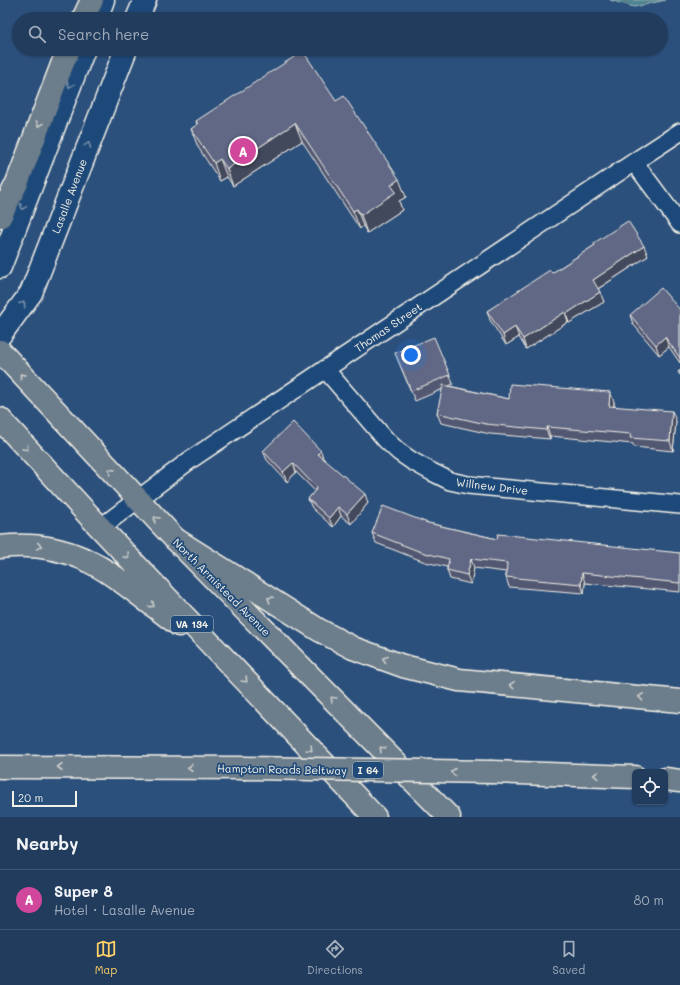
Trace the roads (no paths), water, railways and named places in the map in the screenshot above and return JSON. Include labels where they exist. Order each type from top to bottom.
[{"type":"main road","points":[[86,12],[92,0]]},
{"type":"main road","points":[[99,12],[103,0]]},
{"type":"main road","points":[[140,12],[145,0]]},
{"type":"main road","points":[[0,216],[17,183],[66,56]]},
{"type":"main road","points":[[0,267],[81,56]]},
{"type":"main road","name":"Lasalle Avenue","points":[[0,335],[31,293],[123,56]]},
{"type":"main road","name":"North Armistead Avenue","points":[[0,351],[175,539],[449,817]]},
{"type":"main road","name":"VA 134","points":[[0,419],[100,528],[375,817]]},
{"type":"main road","points":[[175,539],[319,630],[353,648],[404,666],[459,680],[680,701]]},
{"type":"main road","points":[[0,547],[32,545],[56,549],[80,556],[104,568],[149,604],[222,655]]},
{"type":"main road","points":[[0,762],[32,767]]},
{"type":"main road","name":"Hampton Roads Beltway","points":[[0,767],[243,768],[492,772],[632,777]]},
{"type":"main road","points":[[668,779],[680,781]]},
{"type":"street","name":"Thomas Street","points":[[100,528],[190,460],[680,132]]},
{"type":"street","points":[[634,162],[680,224]]},
{"type":"street","name":"Willnew Drive","points":[[325,369],[386,440],[399,452],[412,461],[450,481],[468,485],[680,505]]},
{"type":"place","name":"Super 8","points":[[243,151]]}]
